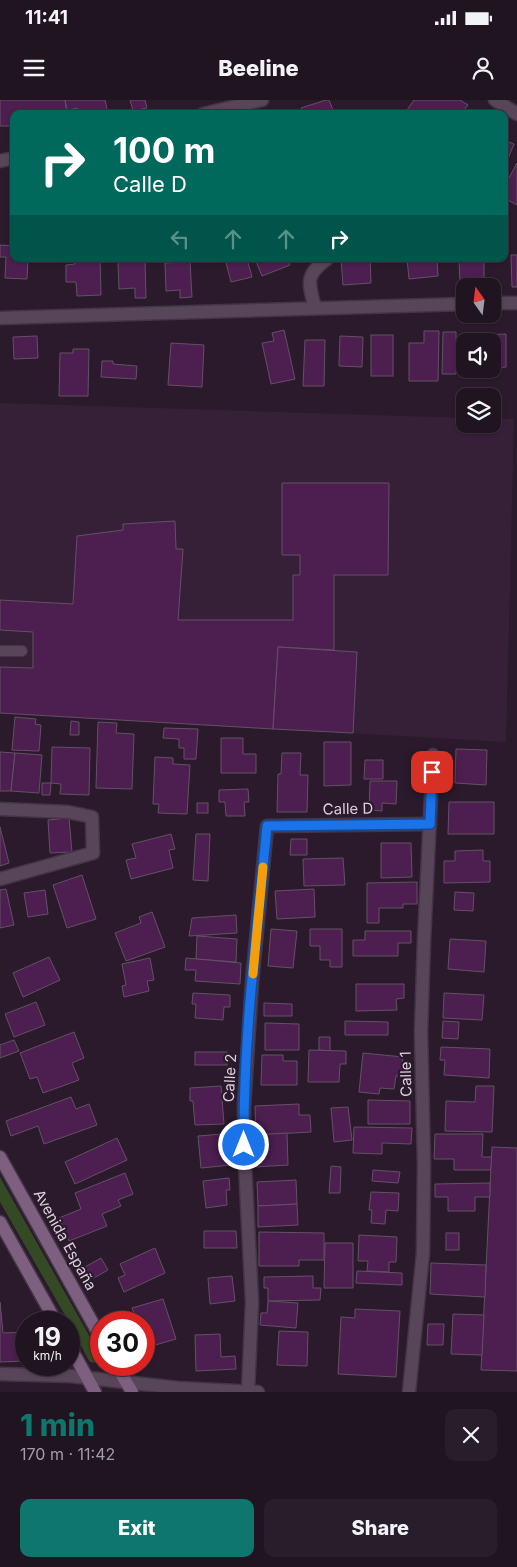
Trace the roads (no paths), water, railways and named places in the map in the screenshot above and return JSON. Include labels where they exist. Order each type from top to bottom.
[{"type":"main road","name":"Avenida España","points":[[0,1157],[90,1318]]},
{"type":"main road","points":[[0,1222],[50,1311]]},
{"type":"main road","points":[[80,1365],[95,1392]]},
{"type":"main road","points":[[122,1376],[129,1387]]},
{"type":"street","points":[[220,110],[262,100]]},
{"type":"street","points":[[495,100],[517,114]]},
{"type":"street","points":[[314,308],[308,281],[314,269],[323,262]]},
{"type":"street","points":[[501,303],[517,303]]},
{"type":"street","points":[[0,318],[456,304]]},
{"type":"street","name":"Calle 1","points":[[409,1392],[423,1252],[424,1165],[421,1032],[433,755]]},
{"type":"street","points":[[0,809],[60,811],[92,817],[93,853],[0,880]]},
{"type":"street","name":"Calle D","points":[[267,826],[430,824]]},
{"type":"street","name":"Calle 2","points":[[248,1392],[252,1302],[244,1145],[244,1106],[252,982],[267,826]]},
{"type":"street","points":[[0,1374],[87,1378],[129,1387],[258,1392]]},
{"type":"lane","points":[[0,651],[22,651]]}]
